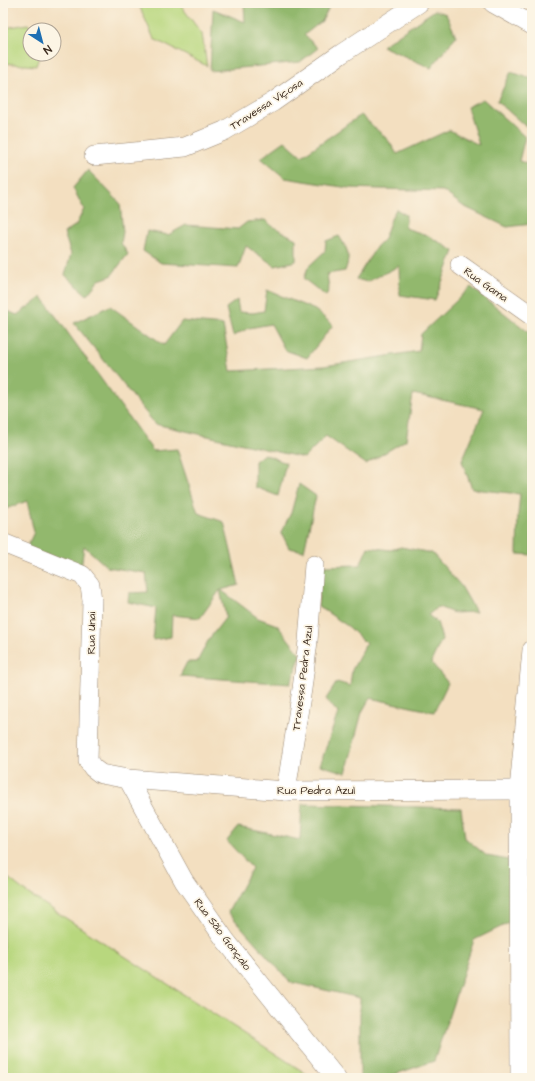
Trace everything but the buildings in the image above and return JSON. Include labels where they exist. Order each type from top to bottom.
[{"type":"street","name":"Travessa Viçosa","points":[[94,156],[185,147],[224,131],[273,102],[341,54],[419,3]]},
{"type":"street","points":[[492,3],[532,25]]},
{"type":"street","name":"Rua Gama","points":[[460,265],[532,316]]},
{"type":"street","name":"Rua Unai","points":[[3,543],[82,576],[90,585],[92,600],[88,761],[100,774]]},
{"type":"street","name":"Travessa Pedra Azul","points":[[286,791],[303,682],[314,565]]},
{"type":"street","points":[[520,1078],[525,790],[532,650]]},
{"type":"street","name":"Rua Pedra Azul","points":[[100,774],[128,778],[286,791],[525,790]]},
{"type":"street","name":"Rua São Gonçalo","points":[[128,778],[184,881],[226,941],[336,1078]]},
{"type":"green space","points":[[138,3],[179,3],[202,34],[207,66],[154,39]]},
{"type":"green space","points":[[244,3],[331,3],[322,21],[304,35],[318,48],[300,62],[210,71],[213,9],[245,22]]},
{"type":"green space","points":[[435,10],[446,14],[456,36],[431,68],[382,46]]},
{"type":"green space","points":[[22,25],[22,62],[37,62],[36,66],[3,63],[5,28]]},
{"type":"green space","points":[[511,72],[532,79],[532,127],[524,125],[497,101]]},
{"type":"green space","points":[[483,99],[525,137],[519,161],[532,165],[532,224],[507,227],[463,206],[443,191],[349,188],[285,178],[261,158],[285,141],[302,156],[361,115],[388,140],[397,154],[449,130],[479,145],[467,107]]},
{"type":"green space","points":[[88,170],[120,203],[123,232],[121,243],[128,254],[111,276],[99,280],[87,295],[65,275],[71,254],[64,233],[76,225],[84,209],[73,188]]},
{"type":"green space","points":[[396,209],[406,215],[405,228],[427,235],[454,251],[435,300],[400,295],[399,266],[367,282],[356,279],[377,246],[384,239]]},
{"type":"green space","points":[[265,220],[272,226],[296,239],[296,261],[275,266],[246,246],[238,268],[161,263],[143,251],[147,231],[168,235],[186,225],[238,229],[247,222]]},
{"type":"green space","points":[[339,236],[348,253],[348,261],[345,271],[327,274],[329,289],[326,296],[304,279],[308,267],[325,251],[326,241]]},
{"type":"green space","points":[[471,287],[532,335],[532,555],[517,554],[520,494],[472,489],[462,461],[484,409],[413,394],[406,440],[366,464],[326,436],[304,458],[155,424],[74,323],[110,306],[164,345],[182,321],[223,325],[231,371],[324,366],[419,351],[421,334]]},
{"type":"green space","points":[[267,290],[315,310],[333,325],[307,358],[285,350],[271,324],[249,328],[233,336],[226,308],[237,300],[239,312],[253,313],[264,311]]},
{"type":"green space","points":[[42,297],[153,451],[177,449],[198,513],[224,522],[239,585],[221,590],[258,618],[277,625],[301,655],[290,684],[180,676],[187,662],[197,662],[209,639],[226,617],[220,590],[200,618],[172,615],[171,637],[153,640],[156,608],[128,602],[129,593],[148,592],[146,573],[107,567],[84,546],[81,569],[27,547],[34,532],[27,501],[3,510],[3,309],[17,315]]},
{"type":"green space","points":[[264,454],[286,463],[278,496],[255,487],[255,461]]},
{"type":"green space","points":[[299,484],[316,496],[304,551],[289,548],[281,532],[291,513]]},
{"type":"green space","points":[[368,547],[390,550],[401,547],[432,553],[461,586],[476,612],[454,613],[438,607],[428,615],[437,622],[442,639],[431,662],[448,683],[434,712],[370,698],[362,712],[346,773],[320,765],[338,713],[326,699],[337,682],[350,686],[352,670],[366,644],[349,627],[318,606],[322,566],[360,565]]},
{"type":"green space","points":[[302,804],[461,808],[465,838],[487,856],[519,862],[513,921],[474,940],[434,1061],[384,1078],[360,1078],[360,998],[290,982],[228,912],[252,868],[227,841],[238,827],[300,840]]},
{"type":"green space","points":[[3,874],[27,893],[313,1078],[3,1078]]}]
